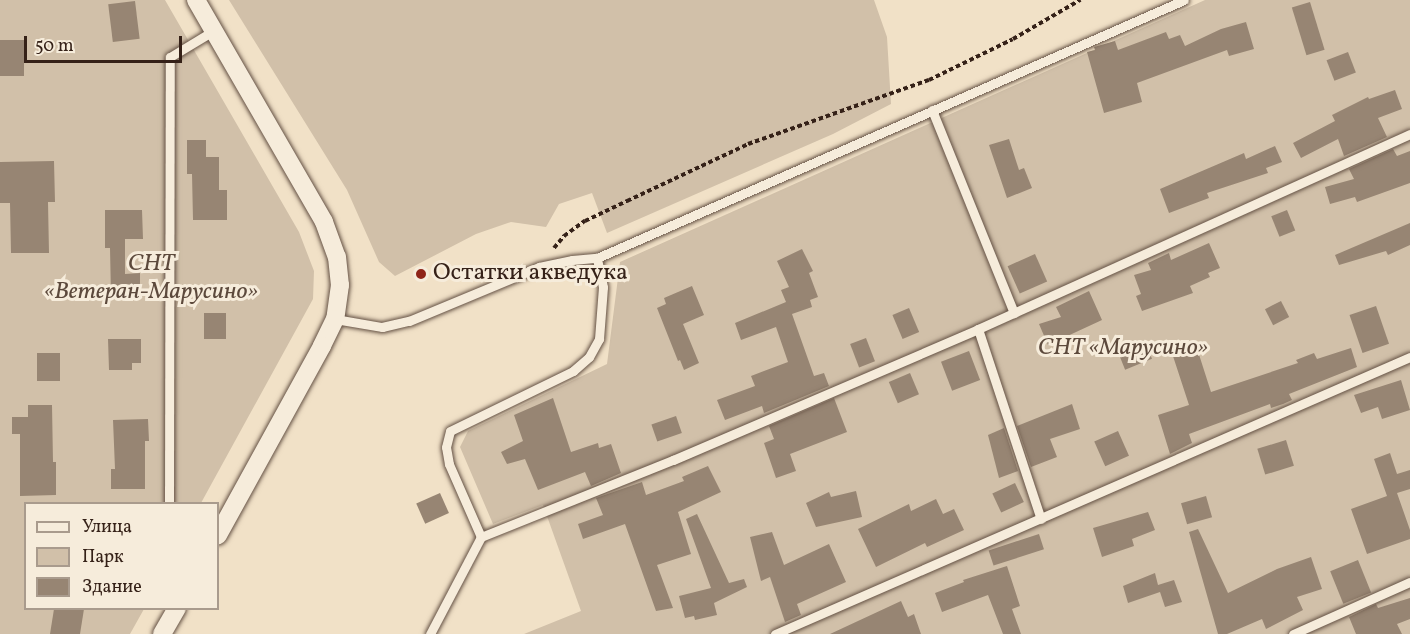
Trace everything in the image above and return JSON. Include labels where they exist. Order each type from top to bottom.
[{"type":"street","points":[[196,0],[324,222],[337,257],[340,285],[334,319],[304,381],[219,534]]},
{"type":"street","points":[[162,634],[176,610]]},
{"type":"lane","points":[[334,319],[382,327],[409,321],[539,267],[572,260],[597,258],[1184,0]]},
{"type":"lane","points":[[169,502],[170,57],[213,31]]},
{"type":"lane","points":[[932,110],[1014,312]]},
{"type":"lane","points":[[430,634],[481,537],[673,460],[978,329],[1410,134]]},
{"type":"lane","points":[[481,537],[449,464],[446,447],[450,431],[573,371],[589,357],[599,339],[603,287],[597,258]]},
{"type":"lane","points":[[978,329],[1041,519]]},
{"type":"lane","points":[[775,634],[1410,357]]},
{"type":"lane","points":[[1293,634],[1410,582]]},
{"type":"path","points":[[539,267],[564,236],[585,221],[748,144],[930,80],[1014,39],[1080,0]]},
{"type":"green space","name":"СНТ «Ветеран-Марусино»","points":[[0,0],[165,0],[299,232],[314,271],[313,299],[202,502],[24,502],[24,610],[143,610],[130,634],[0,634]]},
{"type":"green space","points":[[229,0],[874,0],[887,37],[891,104],[833,134],[607,233],[592,193],[559,204],[546,227],[511,222],[476,234],[395,276],[379,262],[347,190]]},
{"type":"green space","name":"СНТ «Марусино»","points":[[1205,0],[1410,0],[1410,634],[524,634],[581,611],[543,505],[493,524],[460,447],[468,431],[607,364],[620,262]]},
{"type":"building","points":[[135,1],[140,39],[113,42],[108,4]]},
{"type":"building","points":[[1310,2],[1325,50],[1306,55],[1292,8]]},
{"type":"building","points":[[1246,22],[1254,49],[1229,56],[1227,50],[1137,83],[1142,102],[1104,113],[1087,52],[1095,50],[1094,47],[1115,41],[1118,50],[1166,32],[1169,39],[1180,35],[1185,46],[1221,29]]},
{"type":"building","points":[[0,40],[24,40],[24,76],[0,76]]},
{"type":"building","points":[[1348,52],[1356,73],[1334,81],[1327,60]]},
{"type":"building","points":[[1395,90],[1402,109],[1378,118],[1387,137],[1344,156],[1338,139],[1301,158],[1293,143],[1335,121],[1332,115],[1368,97],[1369,99]]},
{"type":"building","points":[[1009,139],[1019,170],[1024,168],[1032,188],[1007,198],[989,145]]},
{"type":"building","points":[[187,140],[206,140],[206,157],[219,157],[219,190],[227,190],[227,220],[193,220],[192,174],[187,174]]},
{"type":"building","points":[[1275,146],[1282,162],[1266,168],[1268,173],[1207,193],[1209,198],[1169,213],[1160,189],[1244,153],[1246,159]]},
{"type":"building","points":[[1393,149],[1397,156],[1410,151],[1410,183],[1357,202],[1355,197],[1330,204],[1325,187],[1354,179],[1349,169]]},
{"type":"building","points":[[54,161],[55,202],[48,202],[49,253],[11,253],[10,203],[0,203],[0,162]]},
{"type":"building","points":[[105,210],[142,210],[143,239],[125,239],[125,274],[140,273],[140,296],[111,297],[110,248],[105,248]]},
{"type":"building","points":[[1287,210],[1295,230],[1279,237],[1271,216]]},
{"type":"building","points":[[1410,223],[1410,245],[1388,255],[1386,251],[1339,265],[1335,255]]},
{"type":"building","points":[[1209,243],[1220,268],[1208,273],[1210,277],[1190,286],[1193,293],[1142,311],[1136,296],[1141,294],[1134,275],[1151,270],[1148,263],[1169,253],[1171,260]]},
{"type":"building","points":[[802,249],[813,271],[809,273],[818,297],[810,300],[812,307],[792,314],[814,376],[824,373],[829,386],[764,413],[762,406],[725,420],[717,400],[755,386],[751,376],[788,362],[776,327],[741,340],[735,323],[786,302],[781,290],[789,287],[777,261]]},
{"type":"building","points":[[1035,254],[1047,281],[1020,294],[1008,266]]},
{"type":"building","points":[[692,286],[704,315],[683,324],[699,363],[684,370],[680,360],[678,361],[657,308],[666,304],[664,298]]},
{"type":"building","points":[[1089,291],[1102,320],[1048,345],[1039,324],[1061,317],[1056,307]]},
{"type":"building","points":[[1281,301],[1289,317],[1273,325],[1265,309]]},
{"type":"building","points":[[1376,306],[1389,344],[1363,353],[1350,315]]},
{"type":"building","points":[[909,308],[919,332],[903,339],[892,315]]},
{"type":"building","points":[[204,313],[226,313],[226,339],[204,339]]},
{"type":"building","points":[[866,338],[875,361],[859,367],[850,344]]},
{"type":"building","points":[[108,339],[141,339],[141,363],[132,363],[132,370],[109,370]]},
{"type":"building","points":[[1195,342],[1211,392],[1298,363],[1296,360],[1314,353],[1317,359],[1351,348],[1357,367],[1289,394],[1292,400],[1283,404],[1271,408],[1270,404],[1189,434],[1192,443],[1170,454],[1158,415],[1189,405],[1171,350]]},
{"type":"building","points":[[1146,344],[1152,359],[1125,370],[1119,355]]},
{"type":"building","points":[[969,351],[980,380],[952,391],[941,362]]},
{"type":"building","points":[[37,353],[60,353],[60,381],[37,381]]},
{"type":"building","points":[[910,373],[919,394],[898,403],[889,382]]},
{"type":"building","points":[[1401,380],[1410,410],[1382,419],[1378,407],[1361,413],[1354,395]]},
{"type":"building","points":[[553,398],[571,452],[598,443],[599,448],[611,444],[621,473],[591,486],[585,472],[538,490],[525,459],[507,464],[501,452],[523,441],[514,415]]},
{"type":"building","points":[[834,398],[847,432],[790,454],[796,471],[776,478],[764,443],[774,439],[769,426]]},
{"type":"building","points":[[1072,404],[1080,429],[1050,439],[1057,457],[1031,467],[1017,426]]},
{"type":"building","points":[[28,405],[52,405],[56,495],[20,496],[20,434],[12,434],[12,417],[28,417]]},
{"type":"building","points":[[676,416],[682,433],[657,441],[651,424]]},
{"type":"building","points":[[148,419],[149,441],[145,441],[145,489],[111,489],[111,469],[115,469],[113,420]]},
{"type":"building","points":[[1004,428],[1018,471],[999,478],[988,435]]},
{"type":"building","points":[[1118,431],[1129,456],[1105,466],[1094,442]]},
{"type":"building","points":[[1286,440],[1294,466],[1265,475],[1257,449]]},
{"type":"building","points":[[1390,453],[1397,474],[1410,470],[1410,489],[1397,493],[1410,530],[1410,539],[1367,554],[1351,509],[1387,496],[1374,459]]},
{"type":"building","points":[[708,466],[721,492],[678,512],[691,554],[657,565],[673,608],[656,611],[625,524],[583,539],[578,524],[603,515],[596,498],[642,482],[646,495],[684,481],[682,477]]},
{"type":"building","points":[[1015,483],[1024,502],[1001,513],[992,494]]},
{"type":"building","points":[[856,491],[862,517],[816,527],[806,503],[829,492],[831,497]]},
{"type":"building","points":[[440,493],[449,513],[425,524],[416,504]]},
{"type":"building","points":[[1206,496],[1212,517],[1187,524],[1181,503]]},
{"type":"building","points":[[936,499],[943,514],[954,509],[964,530],[927,547],[925,543],[876,567],[858,529],[909,504],[911,511]]},
{"type":"building","points":[[1148,512],[1155,530],[1132,539],[1134,546],[1102,557],[1093,528]]},
{"type":"building","points":[[697,514],[729,583],[744,579],[747,587],[714,603],[717,615],[695,620],[694,616],[685,618],[679,596],[711,588],[686,519]]},
{"type":"building","points":[[1198,529],[1228,593],[1277,569],[1311,557],[1322,589],[1297,597],[1303,610],[1266,629],[1262,619],[1227,634],[1218,634],[1189,532]]},
{"type":"building","points":[[772,532],[784,565],[829,544],[846,582],[797,604],[801,615],[785,622],[770,577],[761,581],[750,537]]},
{"type":"building","points":[[1039,534],[1044,549],[994,566],[989,550]]},
{"type":"building","points":[[1358,560],[1371,592],[1343,604],[1330,571]]},
{"type":"building","points":[[1007,566],[1020,606],[1012,609],[1021,634],[1003,634],[988,595],[942,612],[935,593],[964,582],[963,580]]},
{"type":"building","points":[[1155,573],[1158,585],[1174,580],[1182,602],[1165,607],[1160,592],[1128,603],[1123,586]]},
{"type":"building","points":[[1410,598],[1410,619],[1397,624],[1402,634],[1356,634],[1349,617],[1376,604],[1378,608]]},
{"type":"building","points":[[901,601],[908,617],[914,614],[921,634],[830,634]]},
{"type":"building","points":[[54,610],[84,610],[80,634],[50,634]]},
{"type":"place","name":"Остатки акведука","points":[[421,274]]}]
